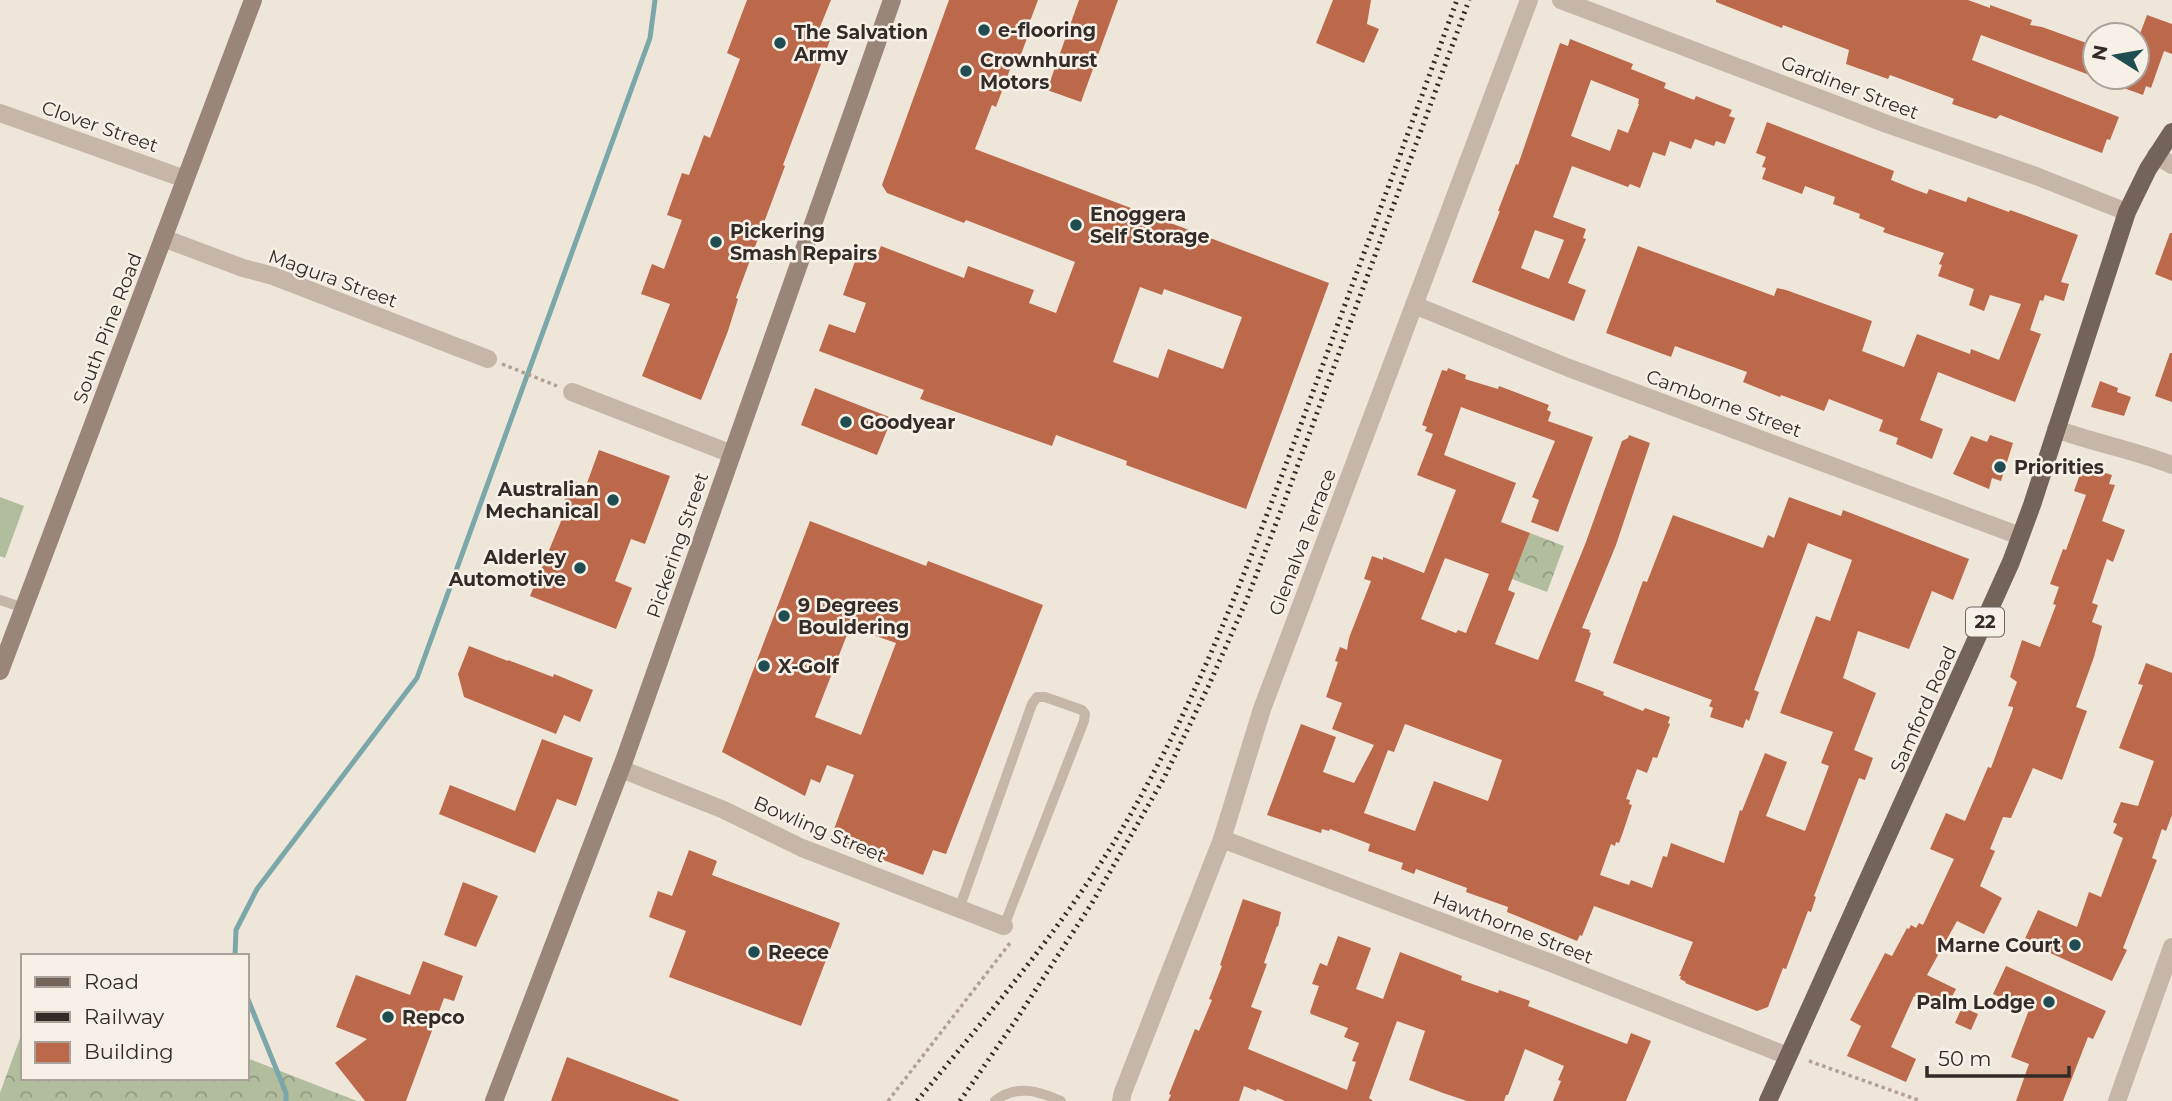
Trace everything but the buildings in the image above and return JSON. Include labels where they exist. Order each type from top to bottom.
[{"type":"main road","name":"South Pine Road","points":[[0,671],[253,0]]},
{"type":"main road","name":"Pickering Street","points":[[494,1101],[621,769],[892,0]]},
{"type":"main road","name":"Samford Road","points":[[1768,1101],[1983,627],[2020,536],[2127,212],[2156,155],[2172,132]]},
{"type":"street","name":"Glenalva Terrace","points":[[1121,1101],[1222,839],[1262,709],[1529,0]]},
{"type":"street","name":"Gardiner Street","points":[[1560,0],[1874,120],[2036,176],[2127,212]]},
{"type":"street","name":"Clover Street","points":[[0,113],[185,178]]},
{"type":"street","points":[[2156,155],[2172,165]]},
{"type":"street","name":"Magura Street","points":[[163,238],[286,281],[488,359]]},
{"type":"street","name":"Camborne Street","points":[[1414,305],[1569,368],[2020,536]]},
{"type":"street","points":[[572,392],[732,454]]},
{"type":"street","points":[[2056,429],[2172,464]]},
{"type":"street","name":"Bowling Street","points":[[621,769],[724,810],[802,848],[1004,926]]},
{"type":"street","name":"Hawthorne Street","points":[[1222,839],[1788,1056]]},
{"type":"street","points":[[2118,1101],[2172,947]]},
{"type":"lane","points":[[0,600],[24,608]]},
{"type":"lane","points":[[959,909],[1032,704],[1038,698],[1045,697],[1082,710],[1085,714],[1084,721],[1004,926]]},
{"type":"lane","points":[[995,1101],[1003,1095],[1023,1090],[1058,1100]]},
{"type":"path","points":[[508,367],[549,383]]},
{"type":"path","points":[[888,1101],[1011,943]]},
{"type":"path","points":[[1809,1061],[1921,1101]]},
{"type":"green space","points":[[0,497],[24,506],[5,558],[0,556]]},
{"type":"green space","points":[[1530,533],[1564,546],[1547,592],[1512,579]]},
{"type":"green space","points":[[21,1035],[21,1080],[248,1080],[248,1058],[357,1101],[0,1101],[0,1093]]},
{"type":"waterway","points":[[235,954],[236,930],[257,889],[417,678],[650,38],[655,0]]},
{"type":"waterway","points":[[248,999],[286,1093],[286,1101]]},
{"type":"railway","points":[[917,1101],[1021,973],[1094,874],[1173,735],[1222,628],[1265,518],[1457,0]]},
{"type":"railway","points":[[960,1101],[1092,903],[1164,778],[1208,687],[1247,599],[1285,500],[1469,0]]},
{"type":"place","name":"e-flooring","points":[[984,30]]},
{"type":"place","name":"The Salvation Army","points":[[780,43]]},
{"type":"place","name":"Crownhurst Motors","points":[[966,71]]},
{"type":"place","name":"Enoggera Self Storage","points":[[1076,225]]},
{"type":"place","name":"Pickering Smash Repairs","points":[[716,242]]},
{"type":"place","name":"Goodyear","points":[[846,422]]},
{"type":"place","name":"Priorities","points":[[2000,467]]},
{"type":"place","name":"Australian Mechanical","points":[[613,500]]},
{"type":"place","name":"Alderley Automotive","points":[[580,568]]},
{"type":"place","name":"9 Degrees Bouldering","points":[[784,616]]},
{"type":"place","name":"X-Golf","points":[[764,666]]},
{"type":"place","name":"Marne Court","points":[[2075,945]]},
{"type":"place","name":"Reece","points":[[754,952]]},
{"type":"place","name":"Palm Lodge","points":[[2049,1002]]},
{"type":"place","name":"Repco","points":[[388,1017]]}]
